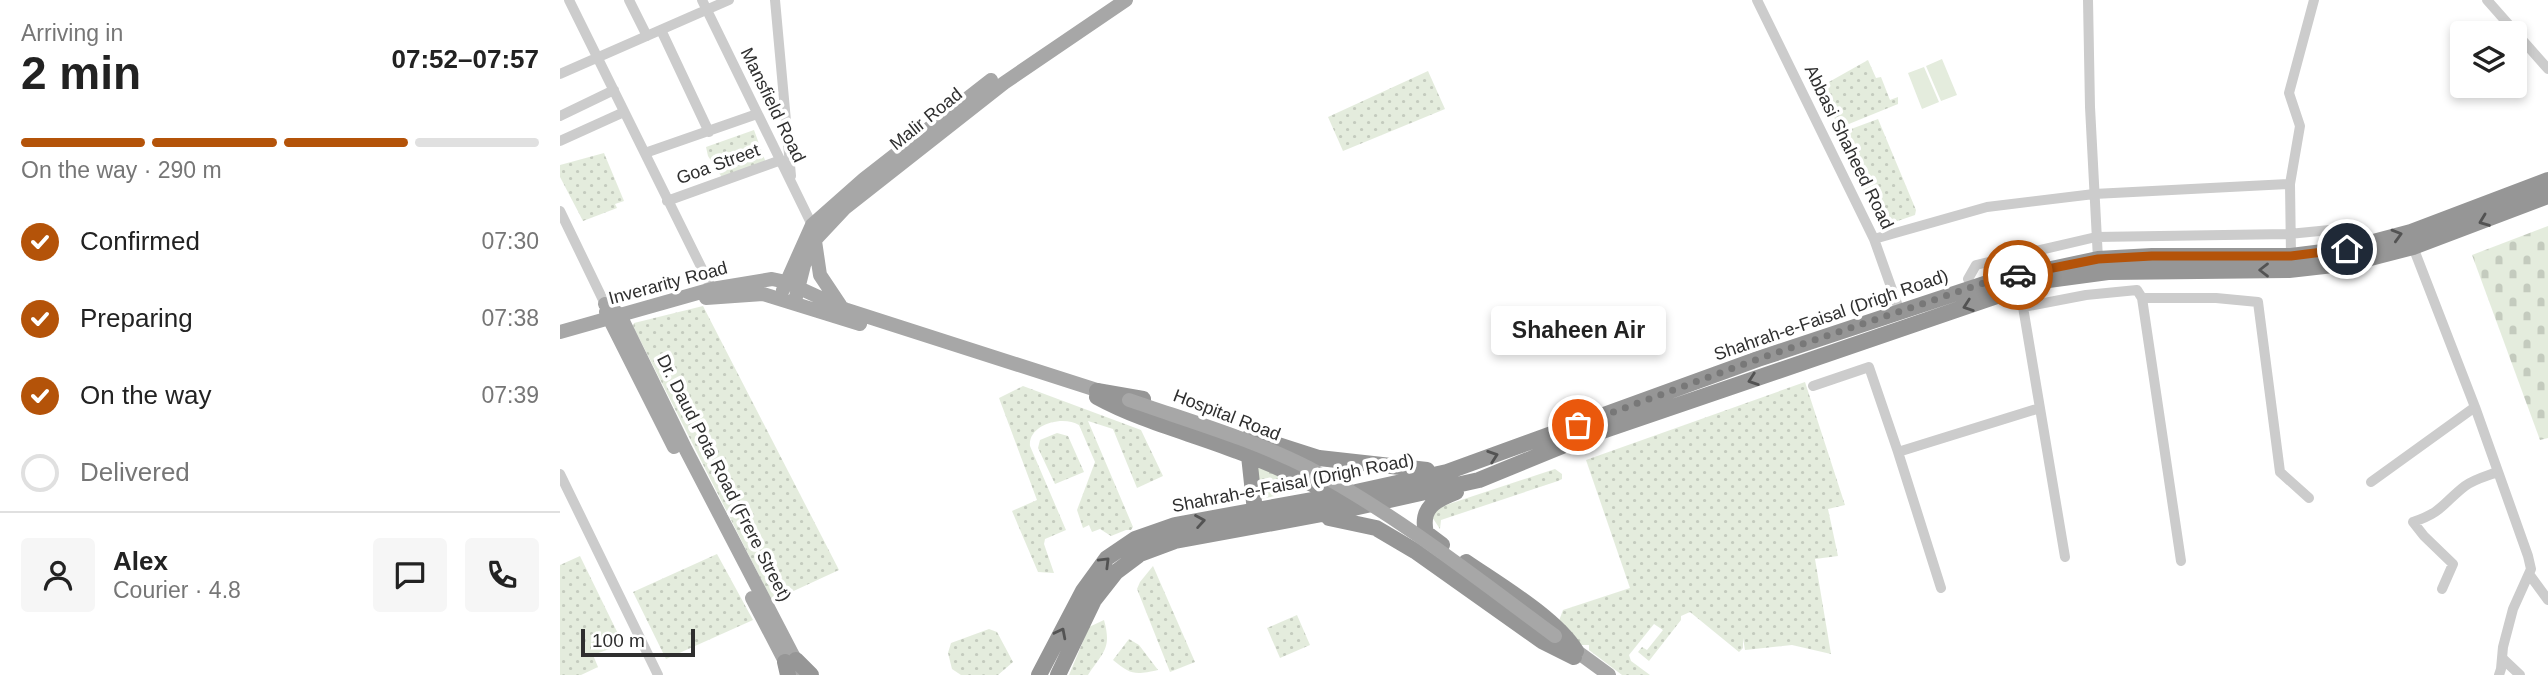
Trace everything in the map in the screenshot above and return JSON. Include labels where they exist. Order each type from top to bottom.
[{"type":"highway","name":"Shahrah-e-Faisal (Drigh Road)","points":[[1138,547],[1175,525],[1335,496],[1447,472],[1758,359],[1987,282],[2098,259],[2152,256],[2291,256],[2347,249],[2411,232],[2548,180]]},
{"type":"highway","name":"Shahrah-e-Faisal (Drigh Road)","points":[[1138,547],[1349,509],[1479,480],[1579,439],[2041,281],[2108,272],[2289,270],[2351,263],[2413,247],[2548,196]]},
{"type":"highway","points":[[1097,394],[1118,408],[1249,456],[1335,496]]},
{"type":"highway","points":[[1097,394],[1143,399],[1312,456],[1393,468],[1447,472]]},
{"type":"highway","points":[[1249,456],[1255,511]]},
{"type":"highway","points":[[1312,456],[1312,484]]},
{"type":"highway","points":[[1479,480],[1430,505],[1424,513],[1426,533],[1536,612],[1569,640],[1575,654]]},
{"type":"highway","points":[[1311,516],[1350,520],[1376,528],[1415,551],[1542,641],[1575,654]]},
{"type":"highway","points":[[1040,675],[1088,596],[1116,572],[1138,547]]},
{"type":"highway","points":[[1058,675],[1088,596]]},
{"type":"highway","points":[[793,669],[811,675]]},
{"type":"main road","name":"Malir Road","points":[[787,301],[813,232],[864,179],[969,96],[1046,43],[1116,0]]},
{"type":"main road","name":"Malir Road","points":[[813,232],[954,120],[1039,57],[1126,0]]},
{"type":"main road","points":[[813,232],[820,275],[842,307]]},
{"type":"main road","name":"Inverarity Road","points":[[560,332],[712,289],[772,279],[792,285]]},
{"type":"main road","name":"Hospital Road","points":[[792,285],[842,307],[1097,394]]},
{"type":"main road","name":"Inverarity Road","points":[[560,340],[613,317],[708,298],[763,294],[787,301]]},
{"type":"main road","name":"Hospital Road","points":[[787,301],[1207,426],[1309,468],[1395,520],[1575,654],[1609,675]]},
{"type":"main road","name":"Dr. Daud Pota Road (Frere Street)","points":[[613,317],[793,669]]},
{"type":"main road","name":"Hospital Road","points":[[1575,654],[1598,675]]},
{"type":"street","points":[[569,0],[712,289]]},
{"type":"street","points":[[629,0],[647,36]]},
{"type":"street","points":[[560,74],[661,30],[704,5],[729,0]]},
{"type":"street","points":[[775,0],[791,182]]},
{"type":"street","name":"Abbasi Shaheed Road","points":[[1757,0],[1874,239],[1900,312]]},
{"type":"street","points":[[2088,0],[2090,107],[2098,259]]},
{"type":"street","points":[[2291,256],[2290,184],[2300,126],[2289,93],[2314,0]]},
{"type":"street","points":[[2487,0],[2548,69]]},
{"type":"street","name":"Mansfield Road","points":[[704,5],[781,160],[813,232]]},
{"type":"street","points":[[661,30],[709,132]]},
{"type":"street","points":[[560,116],[614,90]]},
{"type":"street","points":[[560,141],[625,112]]},
{"type":"street","points":[[645,153],[757,114]]},
{"type":"street","name":"Goa Street","points":[[667,201],[781,160]]},
{"type":"street","points":[[1874,239],[1986,207],[2094,194],[2290,184]]},
{"type":"street","name":"Dr. Daud Pota Road (Frere Street)","points":[[560,211],[613,317]]},
{"type":"street","points":[[1968,279],[1976,265],[2096,237],[2289,234],[2340,229]]},
{"type":"street","points":[[2413,247],[2475,407],[2531,569],[2513,608],[2502,647],[2499,675]]},
{"type":"street","points":[[2064,557],[2023,307],[2085,295],[2137,290],[2142,298],[2181,561]]},
{"type":"street","points":[[2142,298],[2216,298],[2258,302],[2280,472],[2309,498]]},
{"type":"street","points":[[1813,386],[1869,367],[1941,588]]},
{"type":"street","points":[[2371,482],[2475,407]]},
{"type":"street","points":[[1898,452],[2040,408]]},
{"type":"street","points":[[2442,589],[2453,564],[2413,522],[2431,516],[2446,506],[2466,486],[2497,472]]},
{"type":"street","points":[[560,474],[657,675]]},
{"type":"street","points":[[2529,574],[2548,600]]},
{"type":"street","points":[[2502,658],[2520,675]]},
{"type":"green space","points":[[1942,59],[1957,95],[1941,101],[1926,66]]},
{"type":"green space","points":[[1868,60],[1876,78],[1881,77],[1890,100],[1898,97],[1898,104],[1839,128],[1820,87]]},
{"type":"green space","points":[[1924,67],[1939,102],[1922,109],[1908,73]]},
{"type":"green space","points":[[1428,71],[1445,109],[1343,151],[1328,117]]},
{"type":"green space","points":[[1878,119],[1916,210],[1915,215],[1883,226],[1877,224],[1841,139],[1843,132]]},
{"type":"green space","points":[[754,130],[766,163],[723,179],[708,156],[706,147]]},
{"type":"green space","points":[[604,153],[624,201],[615,204],[617,208],[583,221],[560,177],[560,165]]},
{"type":"green space","points":[[2548,226],[2548,438],[2540,440],[2472,255]]},
{"type":"green space","points":[[703,306],[839,570],[772,601],[633,326],[634,323]]},
{"type":"green space","points":[[1805,382],[1845,505],[1828,509],[1838,556],[1815,559],[1831,654],[1792,645],[1745,650],[1743,638],[1743,648],[1739,652],[1690,612],[1681,616],[1681,620],[1649,661],[1638,652],[1642,647],[1647,650],[1663,630],[1654,624],[1629,655],[1631,661],[1650,675],[1622,675],[1589,650],[1589,645],[1580,645],[1556,629],[1563,610],[1630,588],[1586,460]]},
{"type":"green space","points":[[1023,386],[1141,430],[1163,476],[1137,488],[1113,429],[1088,421],[1133,527],[1111,536],[1100,529],[1092,532],[1089,525],[1083,528],[1077,510],[1095,462],[1079,425],[1056,421],[1040,427],[1031,438],[1030,446],[1066,530],[1045,539],[1044,544],[1054,573],[1038,572],[1012,511],[1037,500],[999,398]]},
{"type":"green space","points":[[1057,433],[1068,436],[1084,472],[1055,484],[1038,448],[1040,440]]},
{"type":"green space","points":[[1253,463],[1313,488],[1261,499]]},
{"type":"green space","points":[[1555,469],[1562,474],[1562,479],[1441,520],[1440,529],[1432,517],[1437,508]]},
{"type":"green space","points":[[717,554],[753,620],[666,659],[633,592]]},
{"type":"green space","points":[[580,556],[623,644],[593,655],[598,667],[581,675],[560,675],[560,565]]},
{"type":"green space","points":[[1153,566],[1195,662],[1170,672],[1137,589]]},
{"type":"green space","points":[[1297,615],[1310,645],[1280,658],[1267,628]]},
{"type":"green space","points":[[1104,620],[1107,638],[1102,655],[1088,675],[1069,675],[1089,627]]},
{"type":"green space","points":[[989,629],[997,632],[1013,662],[998,675],[961,675],[952,669],[948,653],[951,643]]},
{"type":"green space","points":[[1129,639],[1139,645],[1158,670],[1134,672],[1124,669],[1113,660]]},
{"type":"way so far","points":[[1578,425],[1758,359],[1987,282],[2018,275]]},
{"type":"place","name":"Shaheen Air","points":[[1578,425]]},
{"type":"route","points":[[2018,275],[2098,259],[2152,256],[2291,256],[2347,249]]}]
